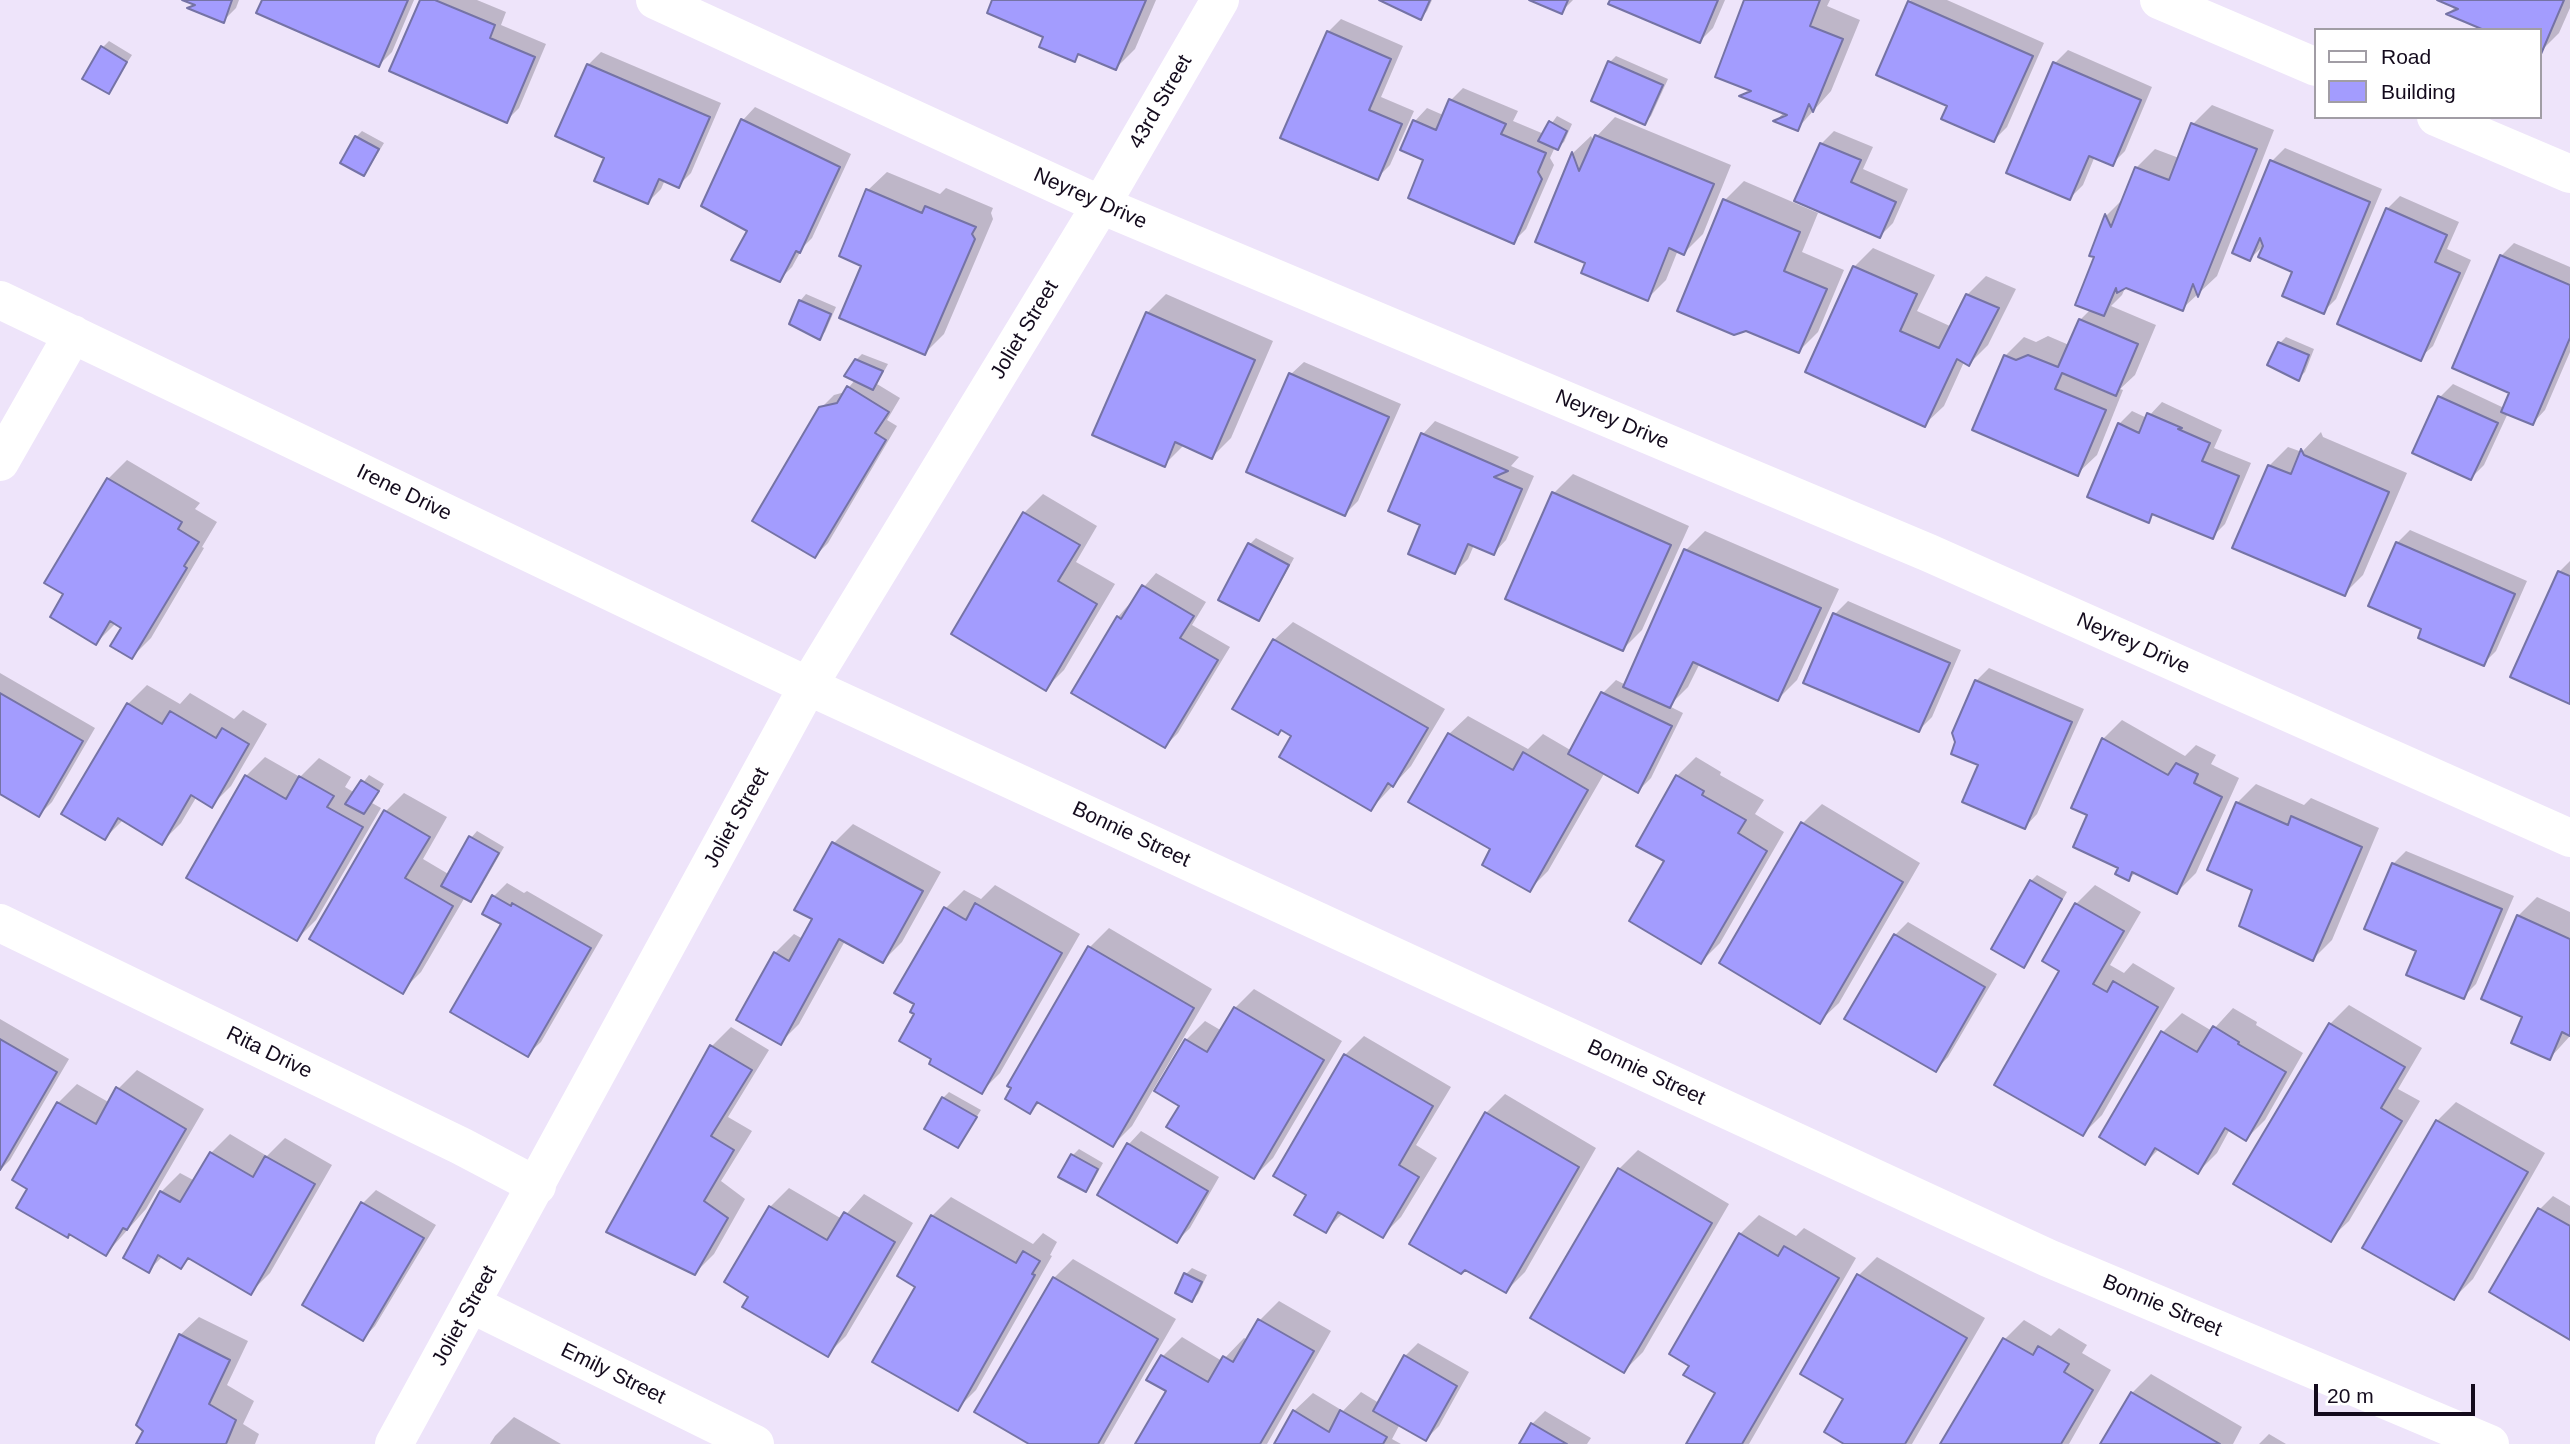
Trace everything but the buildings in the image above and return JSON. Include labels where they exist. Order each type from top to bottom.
[{"type":"street","name":"Neyrey Drive","points":[[655,0],[1101,205],[1929,553],[2570,838]]},
{"type":"street","name":"43rd Street","points":[[1101,205],[1220,0]]},
{"type":"street","points":[[2159,0],[2314,66]]},
{"type":"street","points":[[2441,119],[2570,174]]},
{"type":"street","name":"Joliet Street","points":[[394,1444],[808,686],[1101,205]]},
{"type":"street","name":"Irene Drive","points":[[0,300],[808,686]]},
{"type":"street","points":[[0,462],[73,334]]},
{"type":"street","name":"Bonnie Street","points":[[808,686],[2048,1258],[2490,1444]]},
{"type":"street","name":"Rita Drive","points":[[0,923],[461,1146],[537,1186]]},
{"type":"street","name":"Emily Street","points":[[471,1304],[755,1444]]}]
